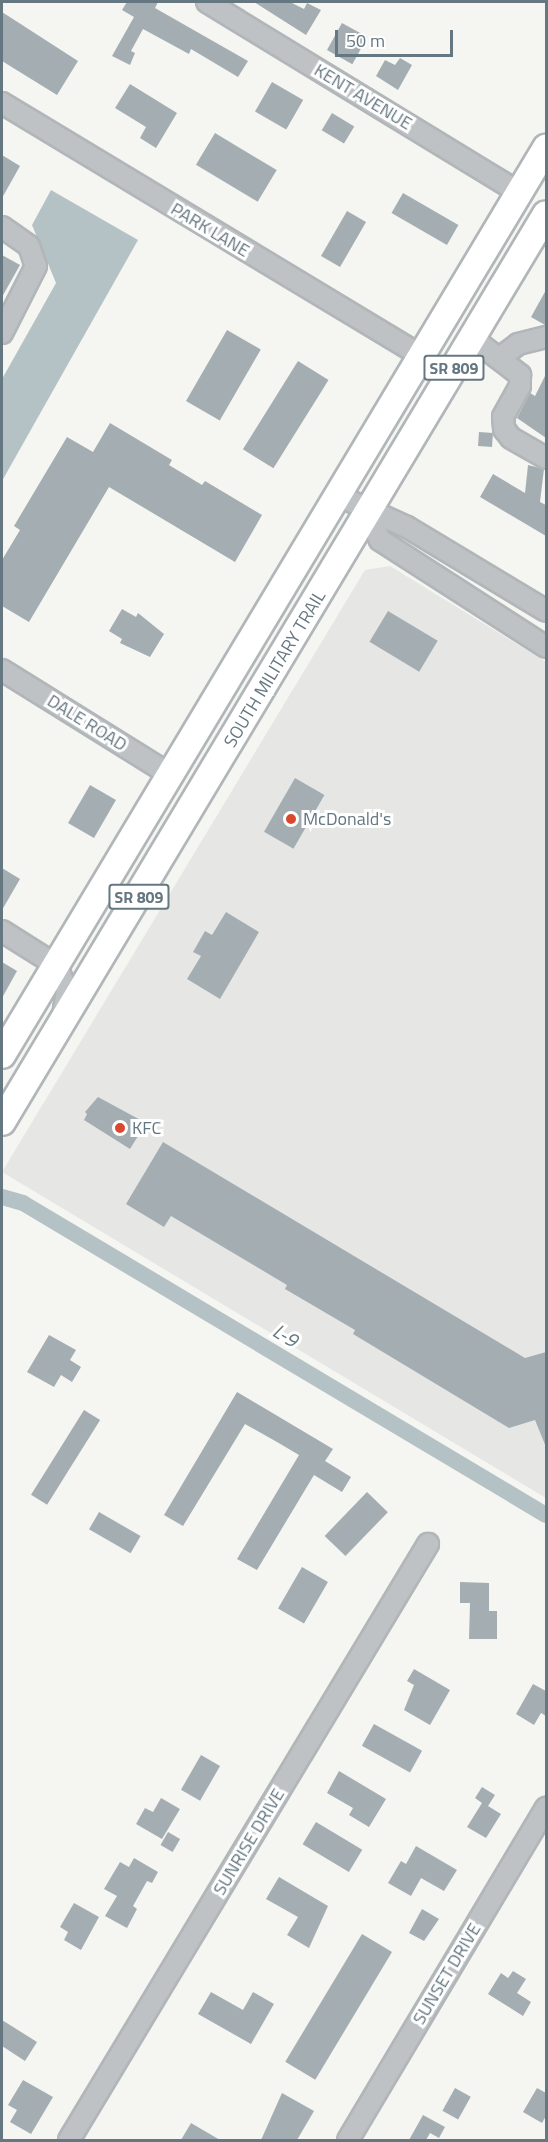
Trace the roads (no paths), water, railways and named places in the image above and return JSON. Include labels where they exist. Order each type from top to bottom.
[{"type":"main road","name":"SOUTH MILITARY TRAIL","points":[[2,1055],[172,776],[419,355],[546,148]]},
{"type":"main road","name":"SOUTH MILITARY TRAIL","points":[[2,1122],[92,976],[546,214]]},
{"type":"main road","points":[[81,925],[92,976]]},
{"type":"street","name":"KENT AVENUE","points":[[207,2],[518,192]]},
{"type":"street","name":"PARK LANE","points":[[2,103],[419,355]]},
{"type":"street","points":[[2,227],[29,246],[36,266],[2,333]]},
{"type":"street","points":[[472,338],[501,357],[520,375],[520,386],[503,417],[504,429],[511,438],[546,458]]},
{"type":"street","points":[[501,357],[518,344],[546,338]]},
{"type":"street","points":[[337,495],[368,511],[407,526],[546,611]]},
{"type":"street","points":[[368,511],[380,540],[546,646]]},
{"type":"street","name":"DALE ROAD","points":[[2,670],[172,776]]},
{"type":"street","points":[[2,931],[56,964],[68,990],[60,1028]]},
{"type":"street","name":"SUNRISE DRIVE","points":[[69,2140],[428,1544]]},
{"type":"street","name":"SUNSET DRIVE","points":[[348,2140],[546,1808]]},
{"type":"waterway","name":"L-9","points":[[2,1197],[23,1203],[546,1515]]},
{"type":"place","name":"McDonald's","points":[[291,819]]},
{"type":"place","name":"KFC","points":[[120,1128]]}]
